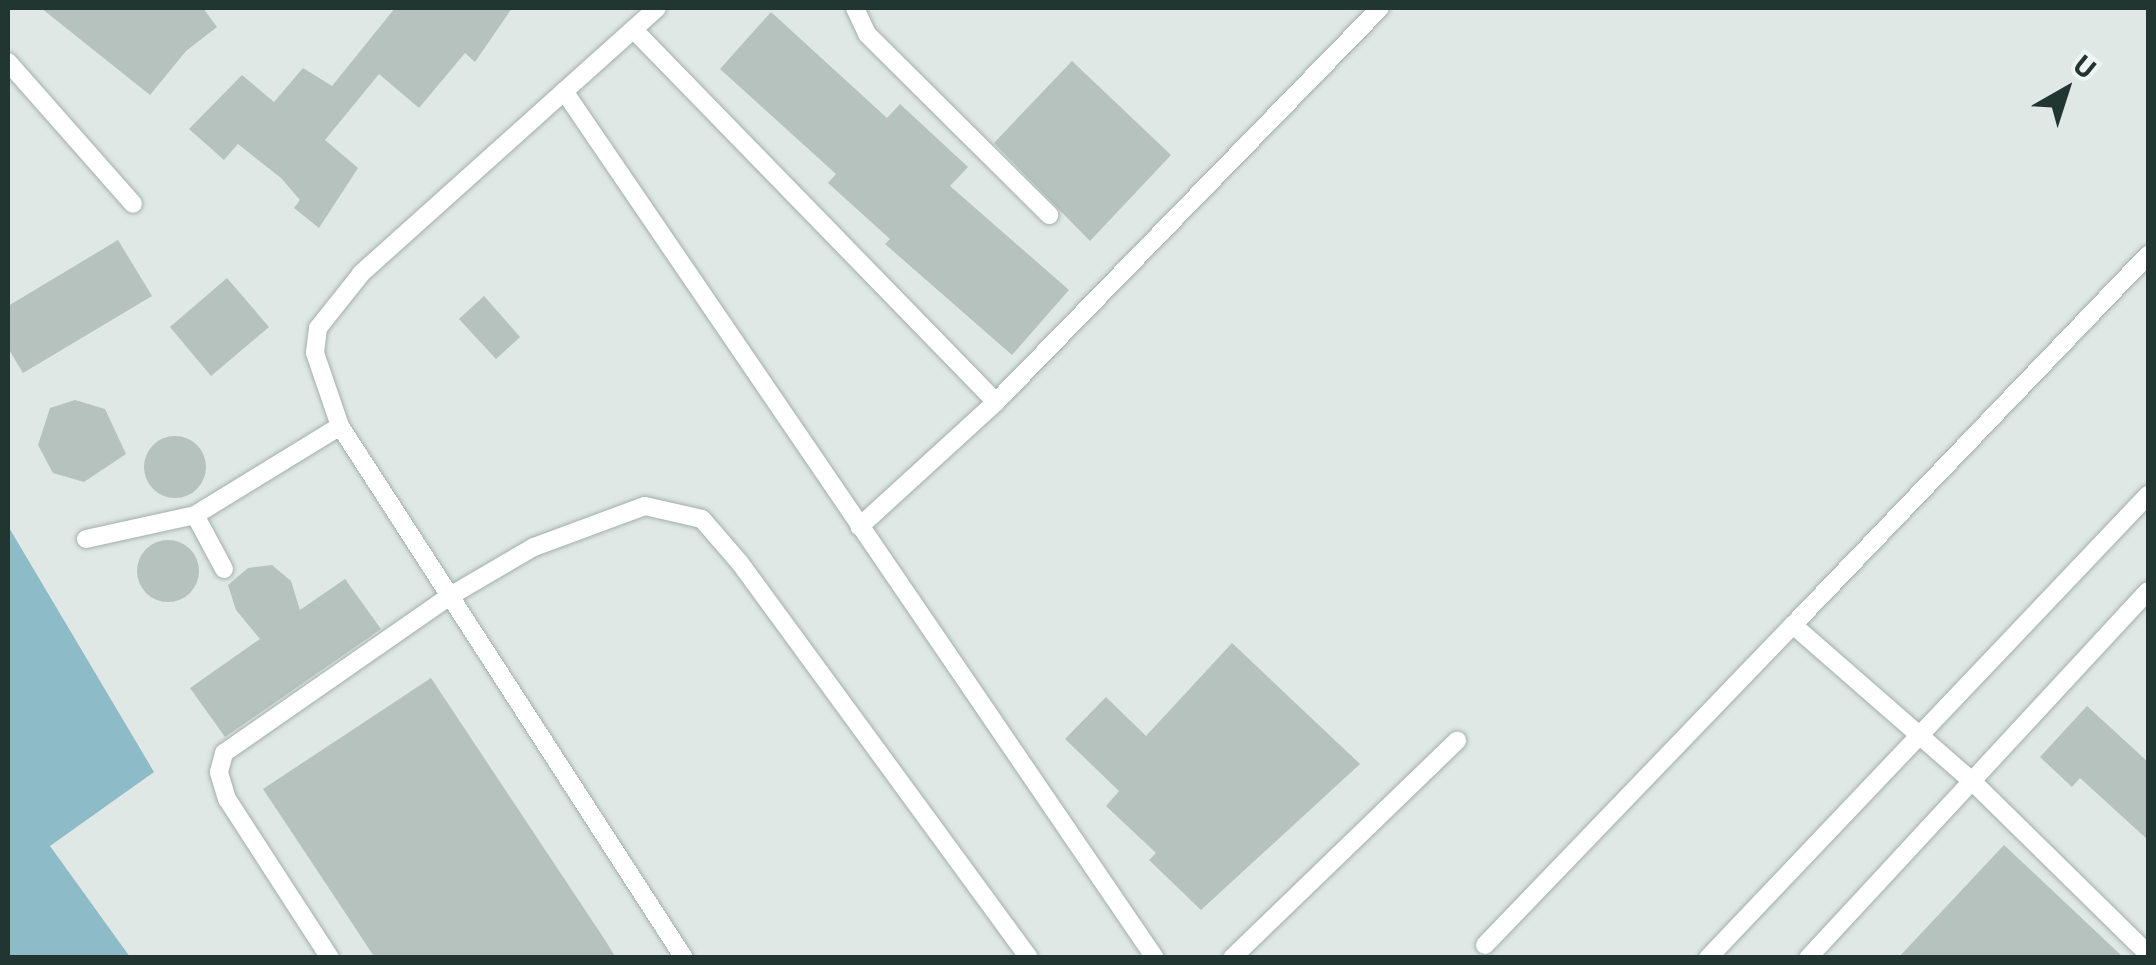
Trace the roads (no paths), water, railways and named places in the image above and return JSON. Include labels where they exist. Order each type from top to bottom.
[{"type":"lane","points":[[657,8],[336,301],[318,328],[316,353],[340,426],[684,958]]},
{"type":"lane","points":[[855,8],[867,34],[1049,214]]},
{"type":"lane","points":[[860,527],[996,402],[1380,8]]},
{"type":"lane","points":[[634,30],[996,402]]},
{"type":"lane","points":[[8,62],[133,204]]},
{"type":"lane","points":[[564,91],[1155,958]]},
{"type":"lane","points":[[1485,945],[2148,255]]},
{"type":"lane","points":[[86,539],[195,515],[340,426]]},
{"type":"lane","points":[[1708,958],[2148,495]]},
{"type":"lane","points":[[330,958],[227,800],[219,772],[224,753],[450,596],[534,547],[645,506],[702,520],[1029,958]]},
{"type":"lane","points":[[195,515],[224,569]]},
{"type":"lane","points":[[1808,958],[2148,591]]},
{"type":"lane","points":[[1793,625],[1974,782],[2148,954]]},
{"type":"lane","points":[[1232,958],[1457,741]]},
{"type":"water","points":[[8,526],[154,772],[50,846],[130,957],[8,957]]}]
